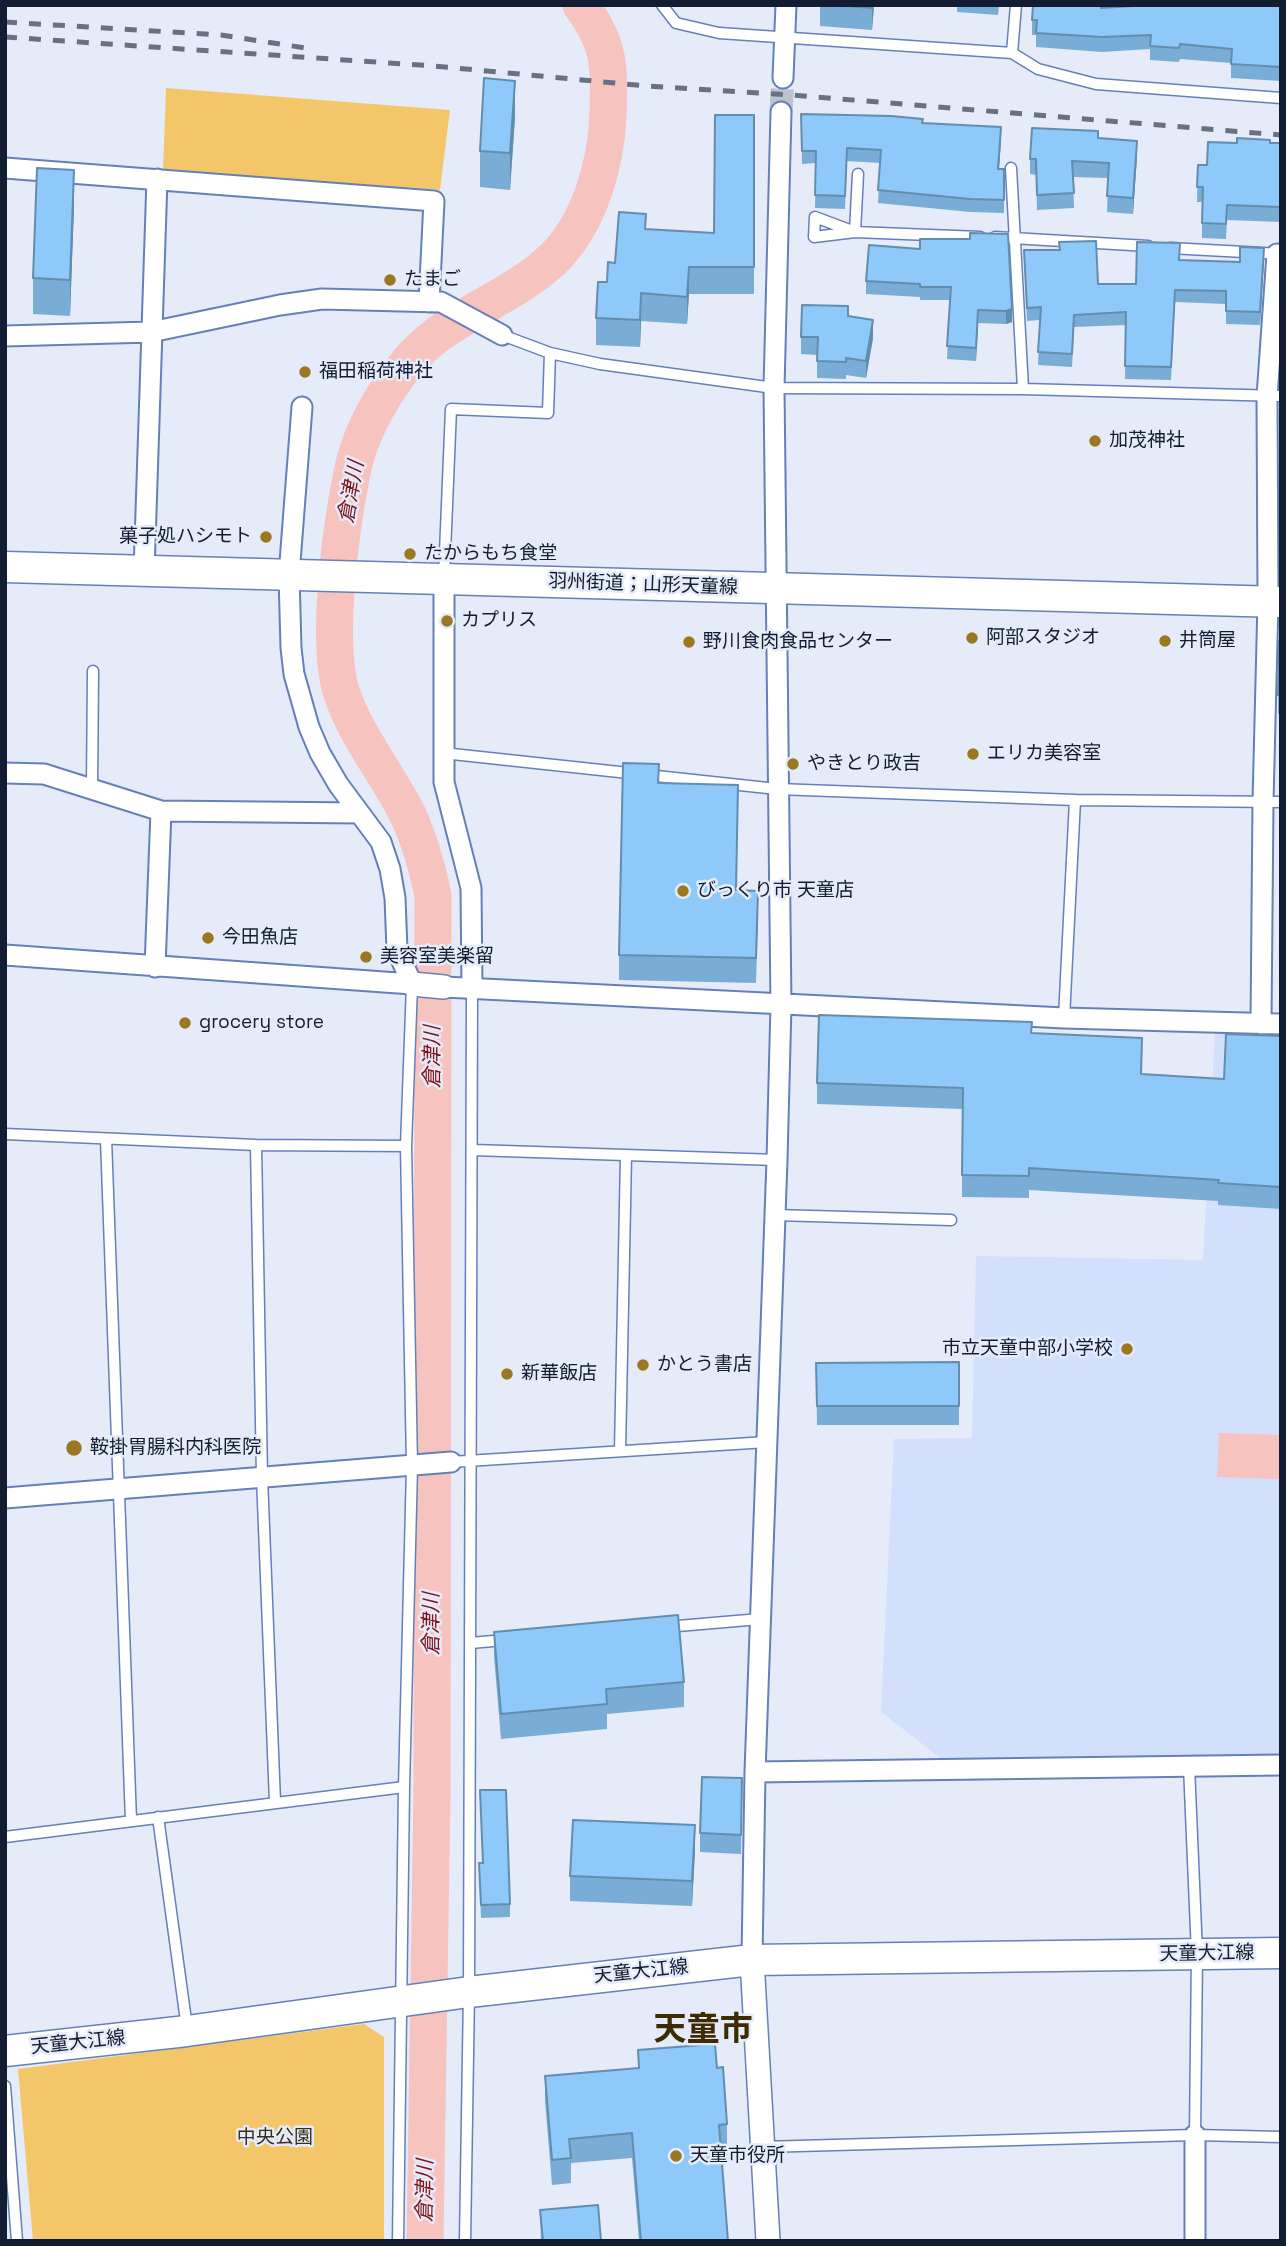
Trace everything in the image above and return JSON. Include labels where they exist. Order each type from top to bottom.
[{"type":"main road","name":"羽州街道；山形天童線","points":[[5,567],[1274,601]]},
{"type":"main road","name":"天童大江線","points":[[5,2051],[187,2031],[462,1993],[752,1960],[1281,1953]]},
{"type":"street","points":[[783,78],[786,5]]},
{"type":"street","points":[[768,2241],[752,1960],[755,1772],[780,1005],[774,388],[781,111]]},
{"type":"street","points":[[5,168],[434,201],[435,302]]},
{"type":"street","points":[[144,572],[157,179]]},
{"type":"street","points":[[1261,1024],[1272,802],[1274,396],[1279,254]]},
{"type":"street","points":[[5,336],[151,332],[322,299],[435,302],[502,335]]},
{"type":"street","points":[[302,407],[291,648],[302,703],[320,753],[338,784],[381,842],[390,869],[395,898],[397,950],[412,984]]},
{"type":"street","points":[[444,578],[444,782],[471,888],[472,989]]},
{"type":"street","points":[[5,773],[44,774],[161,811],[359,813]]},
{"type":"street","points":[[155,967],[161,811]]},
{"type":"street","points":[[5,955],[472,989],[1064,1018],[1281,1024]]},
{"type":"street","points":[[5,1498],[461,1461]]},
{"type":"street","points":[[755,1772],[1281,1765]]},
{"type":"street","points":[[1195,2135],[1195,2241]]},
{"type":"lane","points":[[662,5],[676,23],[719,33],[1012,53],[1038,69],[1096,84],[1281,98]]},
{"type":"lane","points":[[1012,53],[1016,5]]},
{"type":"lane","points":[[1011,168],[1024,390]]},
{"type":"lane","points":[[858,174],[855,232],[1016,238],[1279,254]]},
{"type":"lane","points":[[502,335],[550,353],[600,364],[774,388],[1274,396]]},
{"type":"lane","points":[[444,578],[451,409],[548,413],[550,353]]},
{"type":"lane","points":[[92,789],[93,671]]},
{"type":"lane","points":[[443,753],[777,789],[1075,800],[1272,802]]},
{"type":"lane","points":[[1064,1018],[1075,800]]},
{"type":"lane","points":[[398,2241],[404,1787],[412,1466],[406,1146],[412,984]]},
{"type":"lane","points":[[465,2241],[462,1993],[470,1643],[461,1461],[473,1150],[472,989]]},
{"type":"lane","points":[[5,1134],[256,1145],[406,1146]]},
{"type":"lane","points":[[107,1139],[131,1821]]},
{"type":"lane","points":[[256,1145],[262,1477],[275,1802]]},
{"type":"lane","points":[[473,1150],[777,1160]]},
{"type":"lane","points":[[620,1451],[626,1157]]},
{"type":"lane","points":[[775,1214],[951,1220]]},
{"type":"lane","points":[[461,1461],[767,1442]]},
{"type":"lane","points":[[650,1628],[760,1619]]},
{"type":"lane","points":[[470,1643],[512,1640]]},
{"type":"lane","points":[[1189,1766],[1197,1954],[1195,2135]]},
{"type":"lane","points":[[5,1837],[404,1787]]},
{"type":"lane","points":[[158,1817],[187,2031]]},
{"type":"lane","points":[[5,2086],[17,2241]]},
{"type":"lane","points":[[761,2147],[1195,2135],[1281,2137]]},
{"type":"shaded area","name":"市立天童中部小学校","points":[[1215,1031],[1281,1034],[1281,1759],[943,1760],[881,1712],[894,1439],[972,1438],[976,1256],[1203,1260]]},
{"type":"shaded area","points":[[1219,1433],[1281,1435],[1281,1479],[1217,1477]]},
{"type":"green space","points":[[166,88],[450,110],[440,190],[163,172]]},
{"type":"green space","name":"中央公園","points":[[364,2024],[384,2037],[384,2241],[33,2241],[18,2069]]},
{"type":"building","points":[[832,5],[872,5],[872,8]]},
{"type":"building","points":[[1033,5],[1101,5],[1101,8],[1148,5],[1281,5],[1281,67],[1231,64],[1232,49],[1180,44],[1179,48],[1150,46],[1151,35],[1102,37],[1036,33],[1037,20],[1032,20]]},
{"type":"building","points":[[484,78],[515,81],[510,153],[480,151]]},
{"type":"building","points":[[801,114],[891,116],[923,119],[922,123],[1001,127],[998,169],[1004,169],[1004,200],[878,190],[881,150],[847,148],[845,196],[815,195],[816,151],[802,151]]},
{"type":"building","points":[[715,115],[754,115],[754,267],[689,267],[687,297],[641,293],[640,320],[596,318],[598,282],[607,282],[608,262],[615,263],[619,212],[646,214],[645,229],[714,233]]},
{"type":"building","points":[[1032,128],[1098,131],[1098,138],[1137,141],[1133,198],[1107,196],[1109,163],[1072,161],[1074,193],[1037,195],[1036,159],[1030,159]]},
{"type":"building","points":[[1237,138],[1281,143],[1281,207],[1227,205],[1226,224],[1202,223],[1203,187],[1197,187],[1198,165],[1207,165],[1208,142],[1237,143]]},
{"type":"building","points":[[37,168],[74,170],[70,280],[33,278]]},
{"type":"building","points":[[970,233],[1008,234],[1012,309],[978,310],[976,348],[947,346],[951,287],[920,287],[920,284],[866,281],[869,245],[920,249],[920,239],[970,239]]},
{"type":"building","points":[[1096,241],[1098,284],[1136,284],[1137,242],[1180,243],[1179,260],[1240,262],[1240,247],[1264,248],[1260,312],[1226,311],[1226,291],[1175,290],[1171,367],[1125,366],[1126,312],[1074,315],[1072,354],[1038,352],[1041,307],[1027,308],[1024,250],[1060,250],[1059,242]]},
{"type":"building","points":[[802,305],[848,306],[848,316],[873,320],[866,361],[846,358],[846,362],[817,361],[818,337],[801,337]]},
{"type":"building","points":[[1281,639],[1281,695],[1278,695],[1279,641]]},
{"type":"building","points":[[623,763],[659,764],[658,783],[738,785],[736,890],[758,891],[756,958],[619,955]]},
{"type":"building","points":[[819,1015],[1032,1022],[1031,1033],[1142,1038],[1141,1074],[1224,1079],[1226,1034],[1281,1036],[1281,1187],[1218,1183],[1219,1180],[1029,1168],[1029,1176],[962,1175],[963,1088],[817,1083]]},
{"type":"building","points":[[959,1362],[959,1406],[817,1406],[816,1363]]},
{"type":"building","points":[[678,1615],[684,1682],[606,1689],[607,1704],[501,1714],[494,1632]]},
{"type":"building","points":[[702,1777],[742,1778],[741,1835],[700,1833]]},
{"type":"building","points":[[480,1790],[506,1790],[510,1904],[481,1905],[479,1863],[483,1863]]},
{"type":"building","points":[[573,1820],[695,1825],[692,1881],[570,1876]]},
{"type":"building","name":"天童市役所","points":[[715,2044],[717,2068],[723,2067],[727,2124],[719,2125],[728,2241],[641,2241],[632,2133],[569,2139],[571,2158],[552,2160],[545,2076],[639,2068],[638,2050]]},
{"type":"building","points":[[598,2205],[601,2241],[543,2241],[540,2210]]},
{"type":"waterway","name":"倉津川","points":[[425,2241],[432,1792],[433,895],[423,854],[408,815],[364,741],[342,694],[335,646],[336,585],[343,523],[357,454],[373,416],[395,379],[437,335],[525,281],[552,260],[565,246],[585,212],[604,154],[608,115],[608,69],[598,33],[581,5]]},
{"type":"tunnel","points":[[781,112],[783,78]]},
{"type":"railway","points":[[5,22],[221,35],[312,49]]},
{"type":"railway","points":[[5,37],[434,66],[646,86],[792,95],[1281,135]]},
{"type":"place","name":"たまご","points":[[390,280]]},
{"type":"place","name":"福田稲荷神社","points":[[305,372]]},
{"type":"place","name":"加茂神社","points":[[1095,441]]},
{"type":"place","name":"菓子処ハシモト","points":[[266,537]]},
{"type":"place","name":"たからもち食堂","points":[[410,554]]},
{"type":"place","name":"カプリス","points":[[447,621]]},
{"type":"place","name":"阿部スタジオ","points":[[972,638]]},
{"type":"place","name":"井筒屋","points":[[1165,641]]},
{"type":"place","name":"野川食肉食品センター","points":[[689,642]]},
{"type":"place","name":"エリカ美容室","points":[[973,754]]},
{"type":"place","name":"やきとり政吉","points":[[793,764]]},
{"type":"place","name":"びっくり市 天童店","points":[[683,891]]},
{"type":"place","name":"今田魚店","points":[[208,938]]},
{"type":"place","name":"美容室美楽留","points":[[366,957]]},
{"type":"place","name":"grocery store","points":[[185,1023]]},
{"type":"place","name":"市立天童中部小学校","points":[[1127,1349]]},
{"type":"place","name":"かとう書店","points":[[643,1365]]},
{"type":"place","name":"新華飯店","points":[[507,1374]]},
{"type":"place","name":"鞍掛胃腸科内科医院","points":[[74,1448]]},
{"type":"place","name":"天童市役所","points":[[676,2156]]},
{"type":"district","name":"天童市","points":[[703,2031]]}]
